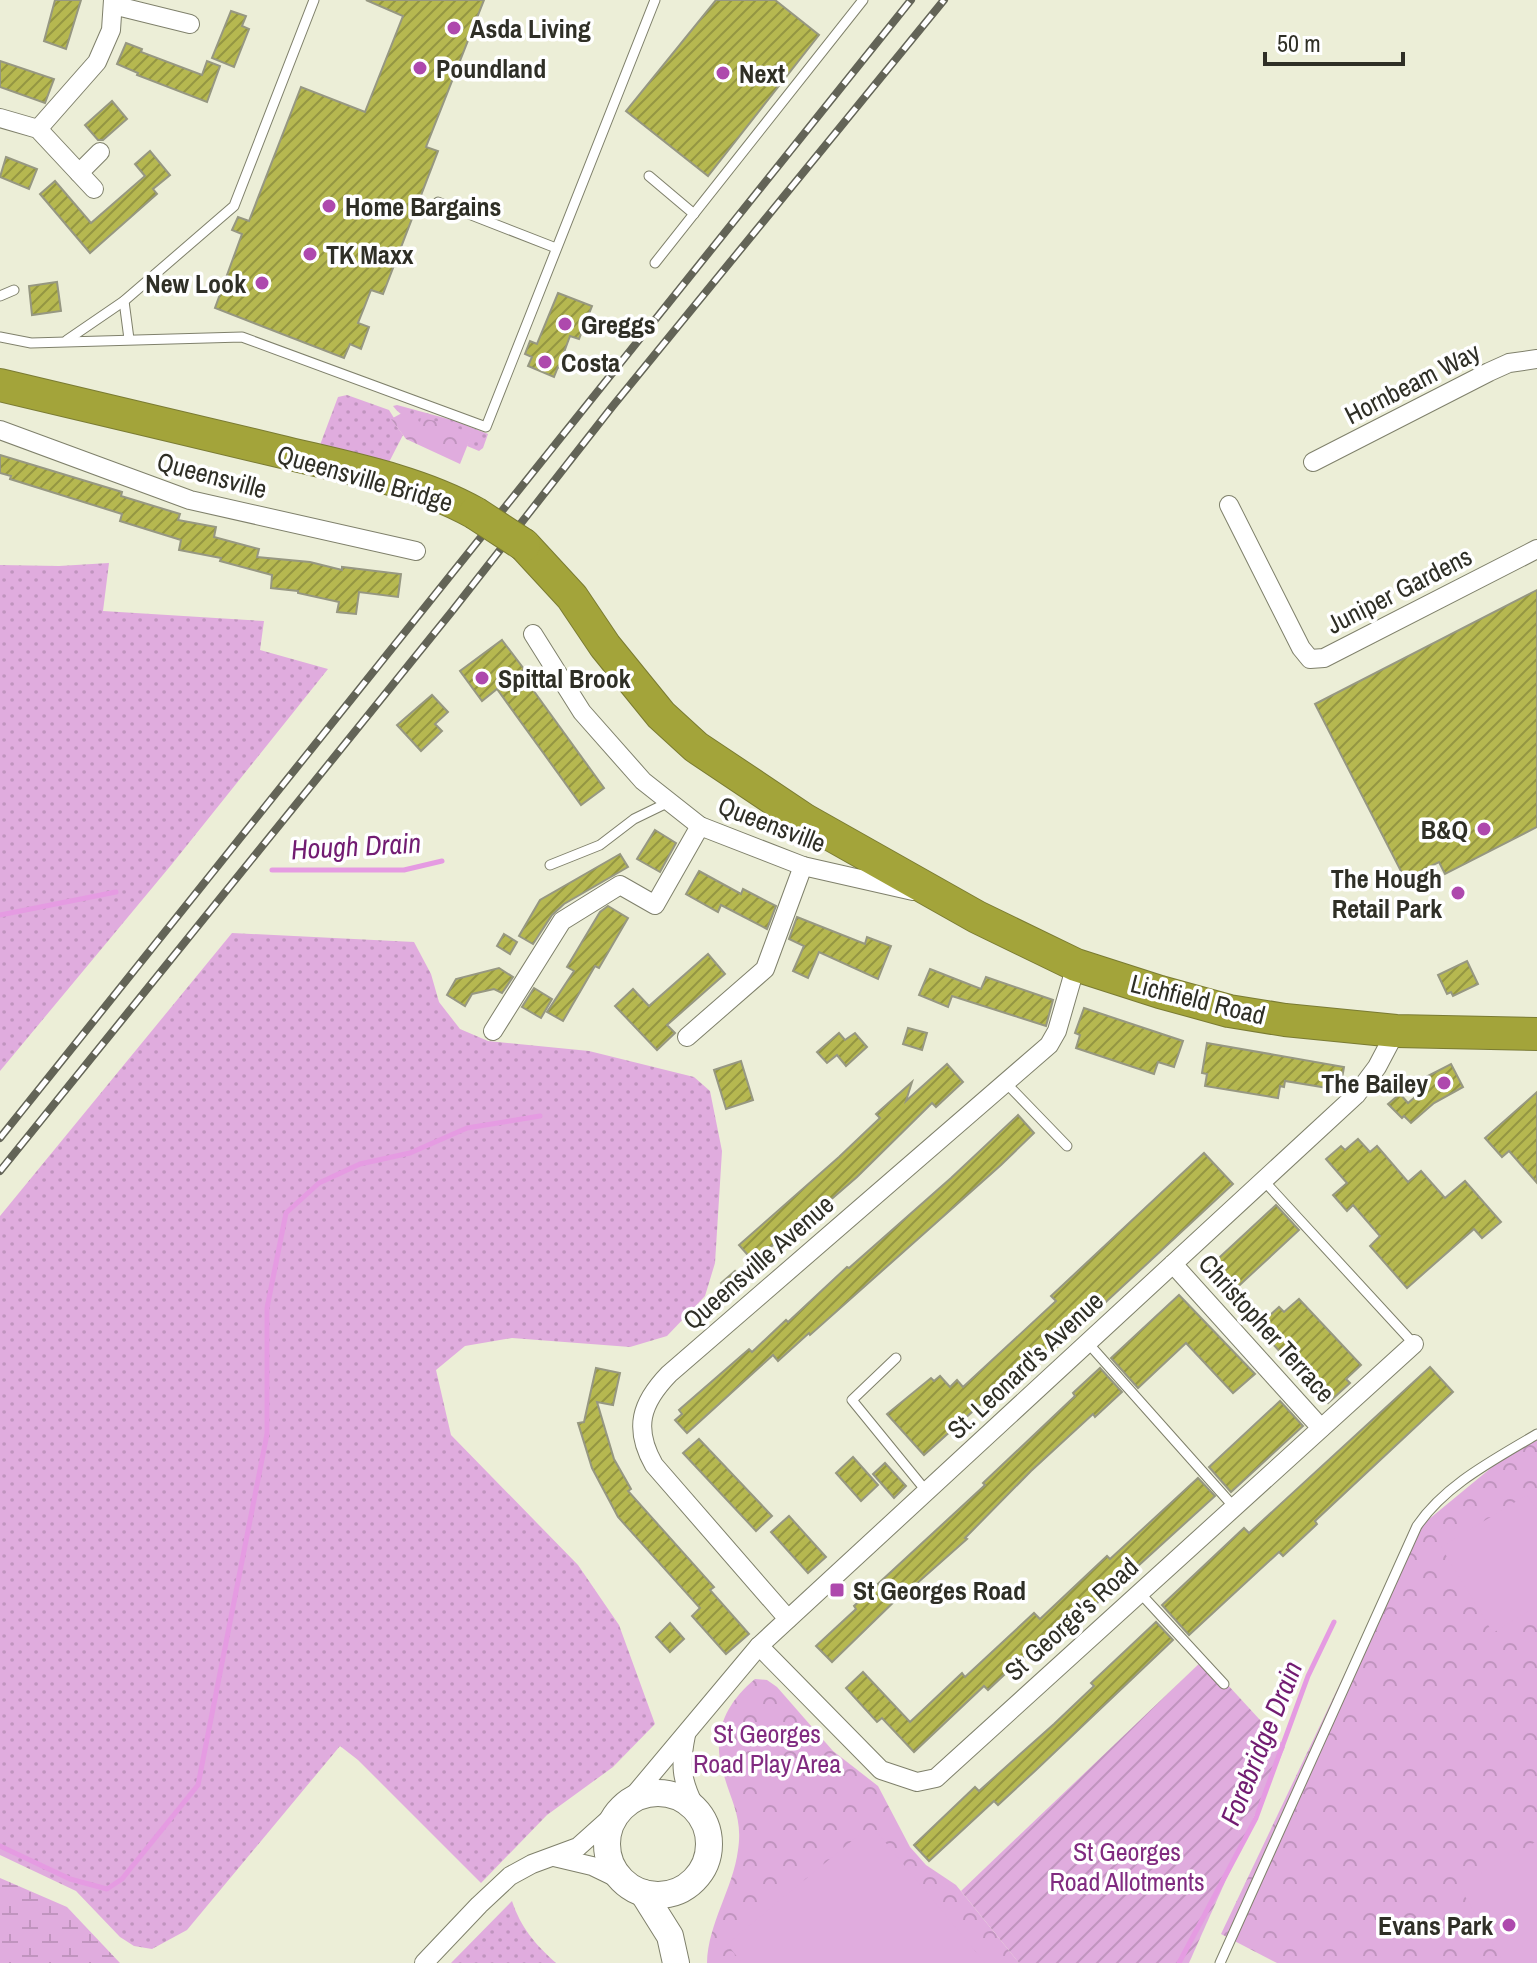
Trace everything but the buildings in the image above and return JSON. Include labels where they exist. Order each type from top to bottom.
[{"type":"highway","name":"Queensville Bridge","points":[[0,385],[309,459],[449,499],[475,513],[524,545],[572,597],[605,646],[661,715],[696,747],[805,820],[885,865]]},
{"type":"highway","name":"Lichfield Road","points":[[885,865],[935,896],[1076,965],[1229,1011],[1396,1031],[1537,1034]]},
{"type":"street","points":[[38,129],[97,62],[111,30],[113,3],[190,24]]},
{"type":"street","points":[[0,118],[38,129],[94,189]]},
{"type":"street","points":[[79,173],[100,152]]},
{"type":"street","name":"Hornbeam Way","points":[[1313,462],[1489,372],[1509,363],[1537,359]]},
{"type":"street","name":"Queensville","points":[[0,430],[190,500],[416,551]]},
{"type":"street","name":"Juniper Gardens","points":[[1229,505],[1301,648],[1310,659],[1324,658],[1537,549]]},
{"type":"street","name":"Queensville","points":[[533,634],[582,712],[643,781],[700,826],[803,866],[935,896]]},
{"type":"street","points":[[493,1031],[562,921],[620,885],[655,905],[700,826]]},
{"type":"street","points":[[687,1037],[765,969],[803,866]]},
{"type":"street","name":"Queensville Avenue","points":[[788,1619],[654,1465],[642,1435],[642,1418],[647,1401],[669,1374],[1054,1038],[1076,965]]},
{"type":"street","name":"St. Leonard's Avenue","points":[[424,1963],[510,1876],[581,1844],[623,1806],[759,1646],[1356,1095],[1377,1067],[1396,1031]]},
{"type":"street","name":"Christopher Terrace","points":[[1173,1264],[1321,1428]]},
{"type":"street","name":"St George's Road","points":[[759,1646],[881,1770],[917,1782],[936,1778],[1414,1344]]},
{"type":"street","points":[[670,1936],[680,1900],[702,1872],[708,1858],[710,1840],[704,1820],[685,1787],[681,1761],[686,1735]]},
{"type":"street","points":[[676,1963],[670,1936],[633,1887],[612,1867],[607,1846],[609,1829],[623,1806],[653,1792],[667,1792],[694,1805]]},
{"type":"street","points":[[554,1857],[592,1866],[633,1887],[660,1895],[689,1885]]},
{"type":"lane","points":[[64,342],[124,301],[234,206],[314,0]]},
{"type":"lane","points":[[0,337],[31,343],[242,337],[486,427],[655,0]]},
{"type":"lane","points":[[655,263],[863,0]]},
{"type":"lane","points":[[649,176],[694,214]]},
{"type":"lane","points":[[438,202],[556,248]]},
{"type":"lane","points":[[0,296],[14,290]]},
{"type":"lane","points":[[124,301],[129,339]]},
{"type":"lane","points":[[550,865],[600,845],[634,819],[669,802]]},
{"type":"lane","points":[[1006,1083],[1067,1146]]},
{"type":"lane","points":[[1264,1181],[1414,1344]]},
{"type":"lane","points":[[1087,1342],[1234,1507]]},
{"type":"lane","points":[[896,1358],[852,1400],[927,1492]]},
{"type":"lane","points":[[1220,1963],[1417,1526],[1427,1512],[1471,1474],[1537,1434]]},
{"type":"lane","points":[[1140,1593],[1224,1684]]},
{"type":"green space","points":[[347,395],[389,410],[394,418],[392,420],[403,435],[387,466],[320,445],[338,397]]},
{"type":"green space","points":[[393,406],[452,420],[488,434],[483,448],[479,451],[467,446],[471,434],[408,419]]},
{"type":"green space","points":[[402,413],[416,417],[415,421],[420,422],[421,418],[445,423],[472,434],[460,464],[406,439],[391,419]]},
{"type":"green space","points":[[109,563],[103,611],[264,621],[260,650],[328,669],[172,864],[0,1071],[0,565]]},
{"type":"green space","points":[[232,933],[414,942],[431,974],[439,1002],[460,1029],[488,1041],[589,1051],[694,1077],[710,1091],[722,1151],[715,1263],[705,1296],[667,1336],[630,1347],[512,1338],[465,1346],[436,1370],[451,1435],[578,1565],[619,1625],[655,1724],[613,1767],[547,1815],[481,1883],[358,1760],[340,1746],[187,1930],[152,1949],[134,1946],[120,1937],[76,1891],[0,1855],[0,1216]]},
{"type":"green space","points":[[1537,1430],[1537,1963],[1277,1963],[1221,1934],[1411,1534]]},
{"type":"green space","points":[[1527,1495],[1537,1510],[1537,1606],[1493,1633],[1441,1547]]},
{"type":"green space","name":"St Georges Road Allotments","points":[[1204,1659],[1285,1747],[1189,1963],[1019,1963],[961,1891]]},
{"type":"green space","name":"St Georges Road Play Area","points":[[755,1679],[767,1680],[777,1687],[833,1751],[878,1786],[910,1847],[926,1865],[956,1885],[1019,1963],[707,1963],[708,1948],[735,1864],[739,1838],[738,1819],[720,1758],[720,1732],[736,1698]]},
{"type":"green space","points":[[871,1825],[985,1963],[742,1963],[727,1944]]},
{"type":"green space","name":"Evans Park","points":[[1537,1841],[1537,1963],[1504,1963],[1459,1886]]},
{"type":"green space","points":[[0,1878],[67,1907],[120,1963],[0,1963]]},
{"type":"green space","points":[[512,1901],[530,1935],[556,1963],[451,1963]]},
{"type":"waterway","name":"Hough Drain","points":[[272,870],[404,870],[442,861]]},
{"type":"waterway","name":"Hough Drain","points":[[0,915],[116,892]]},
{"type":"waterway","points":[[0,1846],[70,1879],[107,1889],[122,1879],[198,1785],[267,1434],[267,1308],[286,1213],[319,1183],[360,1164],[410,1153],[467,1128],[540,1116]]},
{"type":"waterway","name":"Forebridge Drain","points":[[1179,1963],[1256,1818],[1308,1676],[1334,1622]]},
{"type":"railway","points":[[0,1138],[911,0]]},
{"type":"railway","points":[[0,1171],[453,610],[612,407],[944,0]]},
{"type":"place","name":"Asda Living","points":[[454,28]]},
{"type":"place","name":"Poundland","points":[[420,68]]},
{"type":"place","name":"Next","points":[[723,73]]},
{"type":"place","name":"Home Bargains","points":[[329,206]]},
{"type":"place","name":"TK Maxx","points":[[310,254]]},
{"type":"place","name":"New Look","points":[[262,283]]},
{"type":"place","name":"Greggs","points":[[565,324]]},
{"type":"place","name":"Costa","points":[[545,362]]},
{"type":"place","name":"Spittal Brook","points":[[482,678]]},
{"type":"place","name":"B&Q","points":[[1484,829]]},
{"type":"place","name":"The Hough Retail Park","points":[[1458,893]]},
{"type":"place","name":"The Bailey","points":[[1444,1083]]},
{"type":"place","name":"St Georges Road","points":[[837,1590]]},
{"type":"place","name":"Evans Park","points":[[1509,1925]]}]
